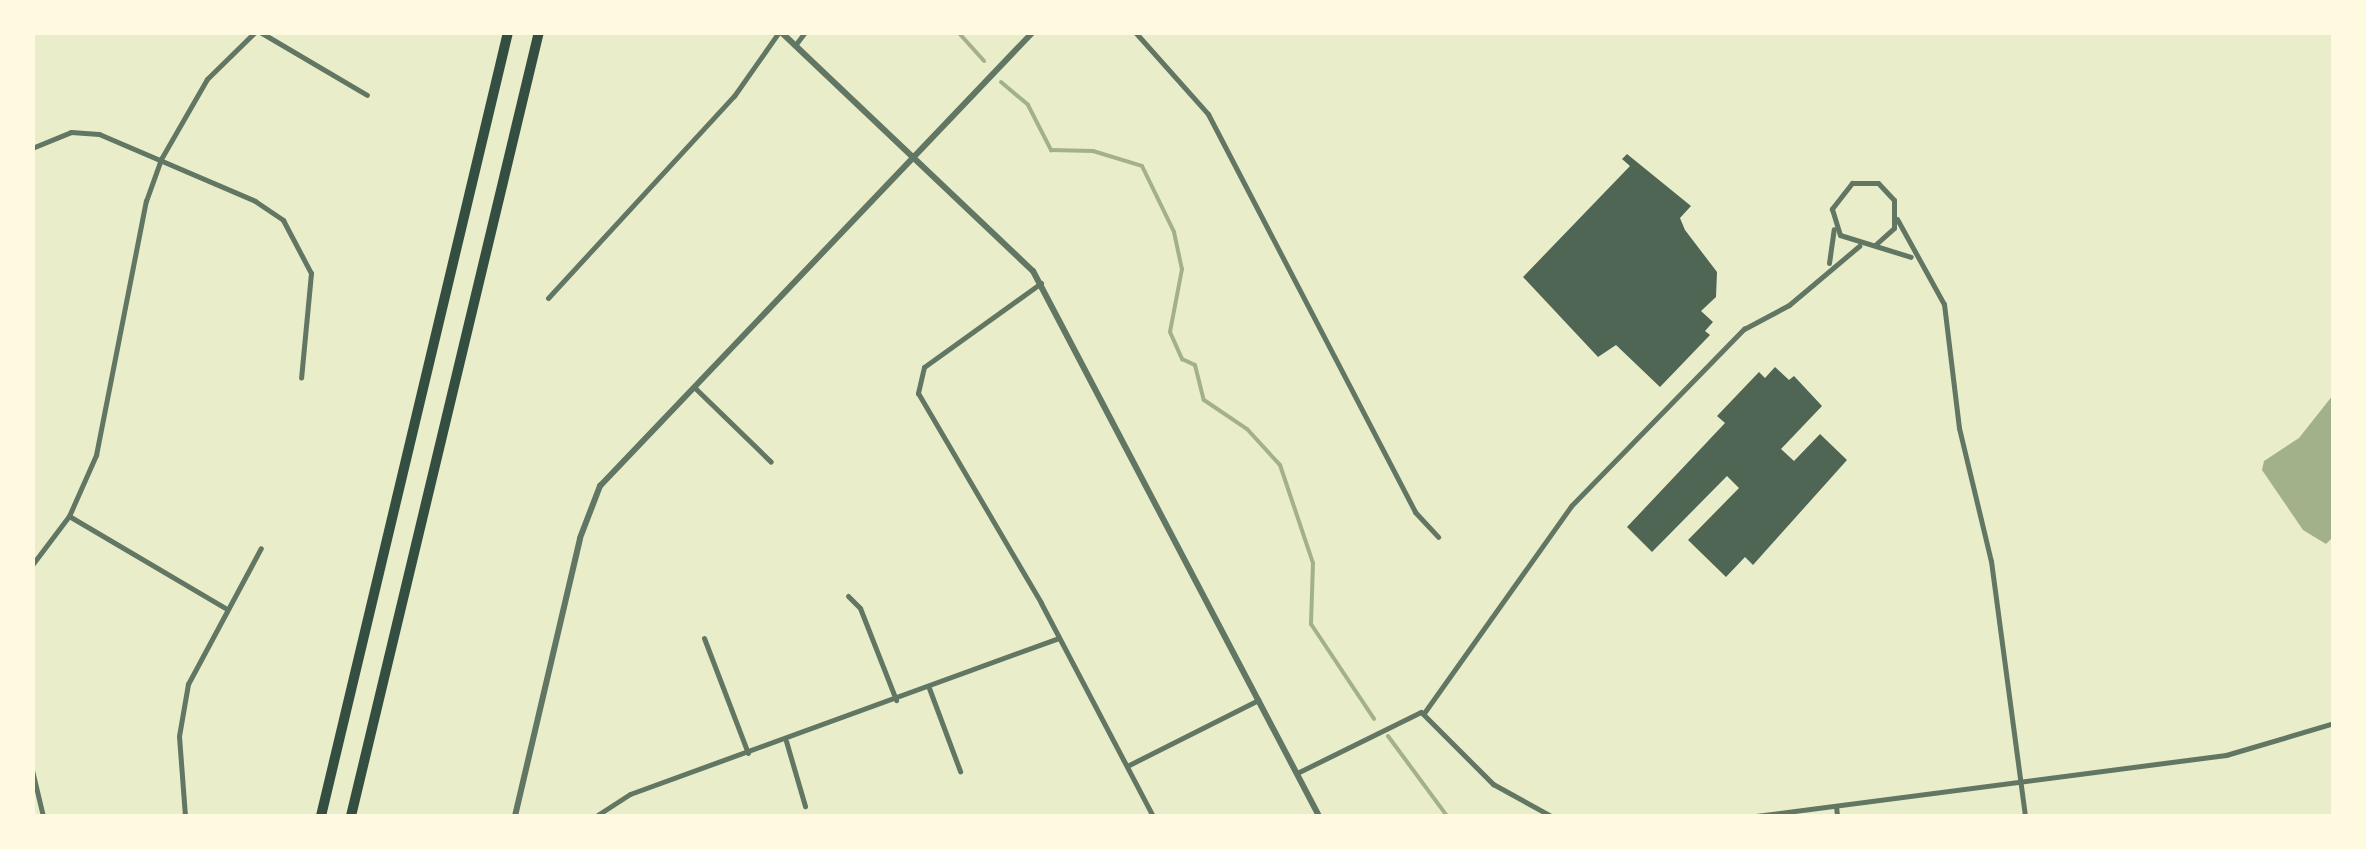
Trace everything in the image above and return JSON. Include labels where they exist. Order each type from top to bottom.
[{"type":"highway","points":[[321,816],[508,32]]},
{"type":"highway","points":[[352,816],[538,32]]},
{"type":"street","points":[[32,565],[69,516],[107,411],[146,201],[161,159],[207,80],[258,32],[366,96]]},
{"type":"street","points":[[548,298],[734,96],[780,32],[914,156],[1041,283],[1319,816]]},
{"type":"street","points":[[796,44],[806,32]]},
{"type":"street","points":[[515,816],[588,512],[608,475],[1032,32]]},
{"type":"street","points":[[1134,32],[1208,114],[1415,512],[1438,537]]},
{"type":"street","points":[[32,148],[84,132],[161,159],[271,209],[298,240],[312,294],[301,378]]},
{"type":"street","points":[[1829,265],[1838,194],[1860,180],[1890,193],[1913,258],[1944,304],[1959,428],[1989,550],[2025,816]]},
{"type":"street","points":[[1875,245],[1897,220]]},
{"type":"street","points":[[1834,226],[1860,246]]},
{"type":"street","points":[[1424,714],[1563,514],[1744,329],[1789,305],[1829,265],[1860,246],[1875,245],[1913,258]]},
{"type":"street","points":[[1041,283],[924,367],[918,393],[1059,638],[1153,816]]},
{"type":"street","points":[[692,385],[771,462]]},
{"type":"street","points":[[69,516],[225,608]]},
{"type":"street","points":[[185,816],[184,701],[225,608],[262,548]]},
{"type":"street","points":[[848,596],[860,608],[896,700]]},
{"type":"street","points":[[704,638],[748,752]]},
{"type":"street","points":[[596,816],[630,794],[1059,638]]},
{"type":"street","points":[[929,688],[960,771]]},
{"type":"street","points":[[1127,766],[1258,700]]},
{"type":"street","points":[[1297,773],[1412,713],[1424,714],[1488,780],[1551,816]]},
{"type":"street","points":[[1756,816],[2251,750],[2334,723]]},
{"type":"street","points":[[786,740],[805,806]]},
{"type":"street","points":[[32,770],[43,816]]},
{"type":"street","points":[[1836,806],[1837,816]]},
{"type":"shaded area","points":[[2333,395],[2333,537],[2326,544],[2303,530],[2262,470],[2264,461],[2299,438]]},
{"type":"building","points":[[1627,154],[1691,206],[1680,218],[1717,272],[1716,297],[1701,311],[1713,322],[1705,331],[1710,335],[1660,387],[1616,345],[1598,357],[1523,277],[1630,166],[1622,159]]},
{"type":"building","points":[[1775,367],[1789,380],[1794,376],[1822,406],[1781,449],[1794,461],[1820,434],[1847,460],[1753,565],[1745,557],[1726,577],[1688,540],[1739,488],[1727,476],[1652,552],[1627,527],[1725,423],[1717,416],[1759,372],[1765,378]]},
{"type":"waterway","points":[[958,32],[984,61]]},
{"type":"waterway","points":[[1001,82],[1028,105],[1051,150],[1093,151],[1142,166],[1174,232],[1182,269],[1170,332],[1182,359],[1195,365],[1204,400],[1247,429],[1280,465],[1313,563],[1311,624],[1374,719]]},
{"type":"waterway","points":[[1388,736],[1447,816]]}]
